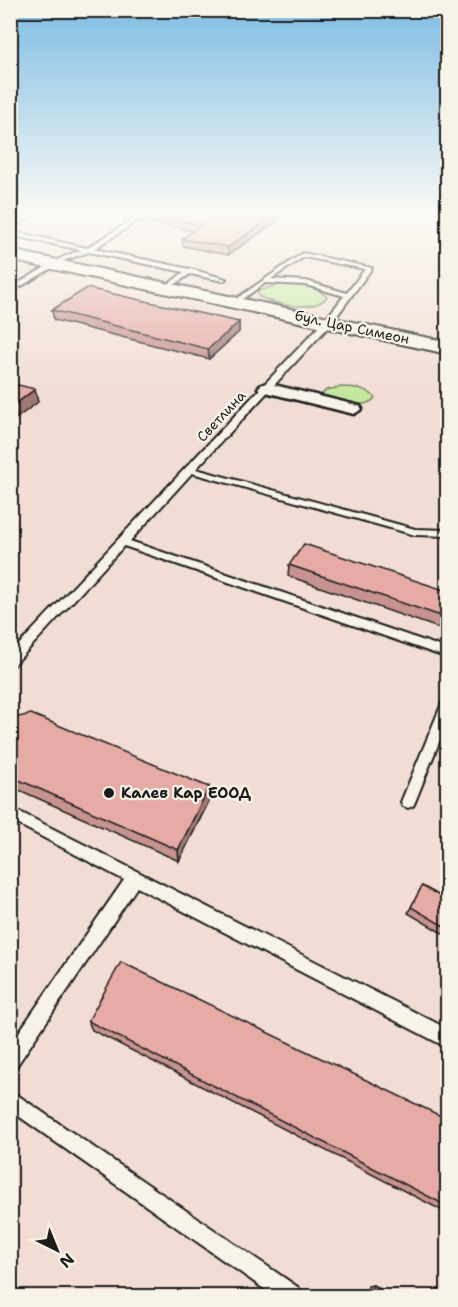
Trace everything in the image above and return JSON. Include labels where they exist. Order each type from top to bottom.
[{"type":"main road","name":"бул. Цар Симеон","points":[[97,273],[447,348]]},
{"type":"street","points":[[266,388],[354,409]]},
{"type":"lane","points":[[10,291],[40,273]]},
{"type":"lane","points":[[167,288],[187,273]]},
{"type":"lane","points":[[198,273],[223,279]]},
{"type":"lane","name":"Светлина","points":[[264,281],[276,273]]},
{"type":"lane","name":"Светлина","points":[[10,662],[328,322],[365,273]]},
{"type":"lane","points":[[236,303],[264,281],[306,283],[347,296]]},
{"type":"lane","points":[[190,470],[415,532],[447,533]]},
{"type":"lane","points":[[123,542],[447,654]]},
{"type":"lane","points":[[408,802],[447,703]]},
{"type":"lane","points":[[10,813],[447,1039]]},
{"type":"lane","points":[[10,1060],[135,877]]},
{"type":"lane","points":[[10,1099],[291,1296]]},
{"type":"shaded area","points":[[10,273],[447,273],[447,1296],[11,1296]]},
{"type":"green space","points":[[279,285],[311,288],[327,297],[313,305],[294,306],[258,296],[258,291]]},
{"type":"green space","points":[[342,387],[364,390],[375,398],[364,404],[356,404],[320,396],[326,390]]},
{"type":"building","points":[[87,288],[239,322],[208,349],[52,310]]},
{"type":"building","points":[[10,383],[35,389],[10,408]]},
{"type":"building","points":[[304,544],[447,591],[447,618],[289,565]]},
{"type":"building","name":"Калев Кар ЕООД","points":[[31,714],[209,787],[178,850],[10,776],[10,719]]},
{"type":"building","points":[[422,886],[447,900],[447,928],[411,907]]},
{"type":"building","points":[[121,962],[447,1119],[447,1206],[88,1021]]},
{"type":"building","points":[[373,1285],[391,1296],[369,1296]]},
{"type":"place","name":"Калев Кар ЕООД","points":[[109,793]]}]
